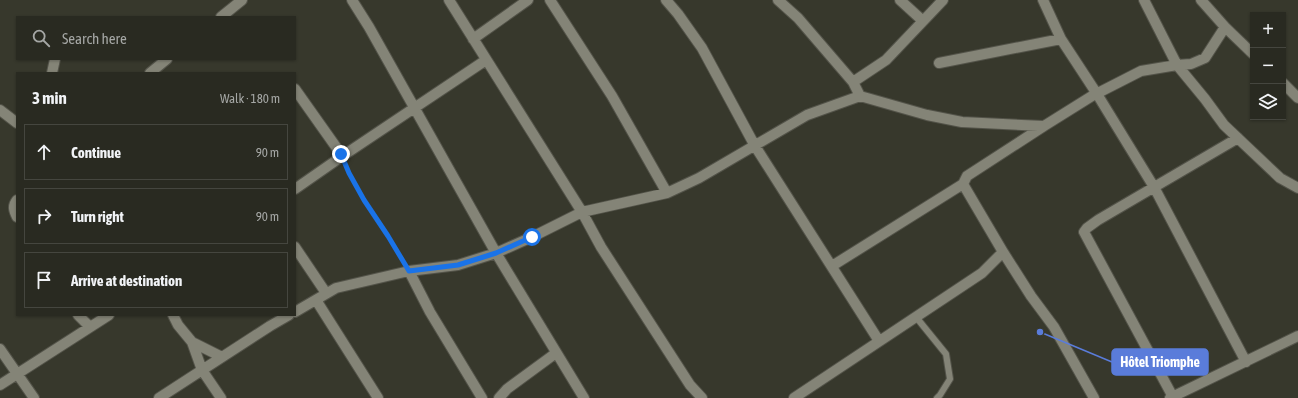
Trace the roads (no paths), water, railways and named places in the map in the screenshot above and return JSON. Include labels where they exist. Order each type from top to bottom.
[{"type":"street","points":[[222,16],[242,0]]},
{"type":"street","points":[[352,0],[369,27],[496,253],[584,398]]},
{"type":"street","points":[[449,0],[582,212],[601,247],[690,385],[702,398]]},
{"type":"street","points":[[473,40],[528,0]]},
{"type":"street","points":[[550,0],[612,96],[667,192]]},
{"type":"street","points":[[666,0],[702,48],[755,146],[879,341]]},
{"type":"street","points":[[778,0],[798,18],[853,82],[860,96]]},
{"type":"street","points":[[900,0],[924,21]]},
{"type":"street","points":[[853,82],[886,60],[943,0]]},
{"type":"street","points":[[1043,0],[1061,39],[1097,94],[1154,187],[1246,362]]},
{"type":"street","points":[[1144,0],[1177,65],[1224,125],[1280,178],[1298,188]]},
{"type":"street","points":[[1201,0],[1225,27],[1250,51]]},
{"type":"street","points":[[832,266],[963,184],[967,176],[1044,126],[1097,94],[1141,71],[1191,64],[1204,58],[1225,27]]},
{"type":"street","points":[[939,63],[1061,39]]},
{"type":"street","points":[[52,72],[54,60]]},
{"type":"street","points":[[151,72],[166,60]]},
{"type":"street","points":[[296,188],[486,60]]},
{"type":"street","points":[[1284,84],[1298,98]]},
{"type":"street","points":[[296,90],[341,154],[341,157]]},
{"type":"street","points":[[296,311],[336,288],[409,271],[458,265],[496,253],[582,212],[667,192],[699,178],[808,115],[860,96],[927,115],[962,122],[1044,126]]},
{"type":"street","points":[[0,110],[16,122]]},
{"type":"street","points":[[1238,138],[1098,220],[1084,232],[1172,397],[1298,336]]},
{"type":"street","points":[[963,184],[1003,252],[1031,296],[1054,327],[1094,398]]},
{"type":"street","points":[[16,202],[14,210],[16,215]]},
{"type":"street","points":[[296,248],[326,293]]},
{"type":"street","points":[[794,398],[982,273],[1003,252]]},
{"type":"street","points":[[409,271],[430,312],[482,398]]},
{"type":"street","points":[[316,300],[378,398]]},
{"type":"street","points":[[79,316],[90,327]]},
{"type":"street","points":[[0,385],[107,316]]},
{"type":"street","points":[[174,316],[192,342],[202,370],[222,398]]},
{"type":"street","points":[[159,398],[287,316]]},
{"type":"street","points":[[192,342],[222,357]]},
{"type":"street","points":[[0,349],[34,398]]},
{"type":"street","points":[[499,398],[507,389],[556,353]]},
{"type":"lane","points":[[916,317],[946,354],[950,379],[937,398]]},
{"type":"place","name":"Hôtel Triomphe","points":[[1040,332]]}]
